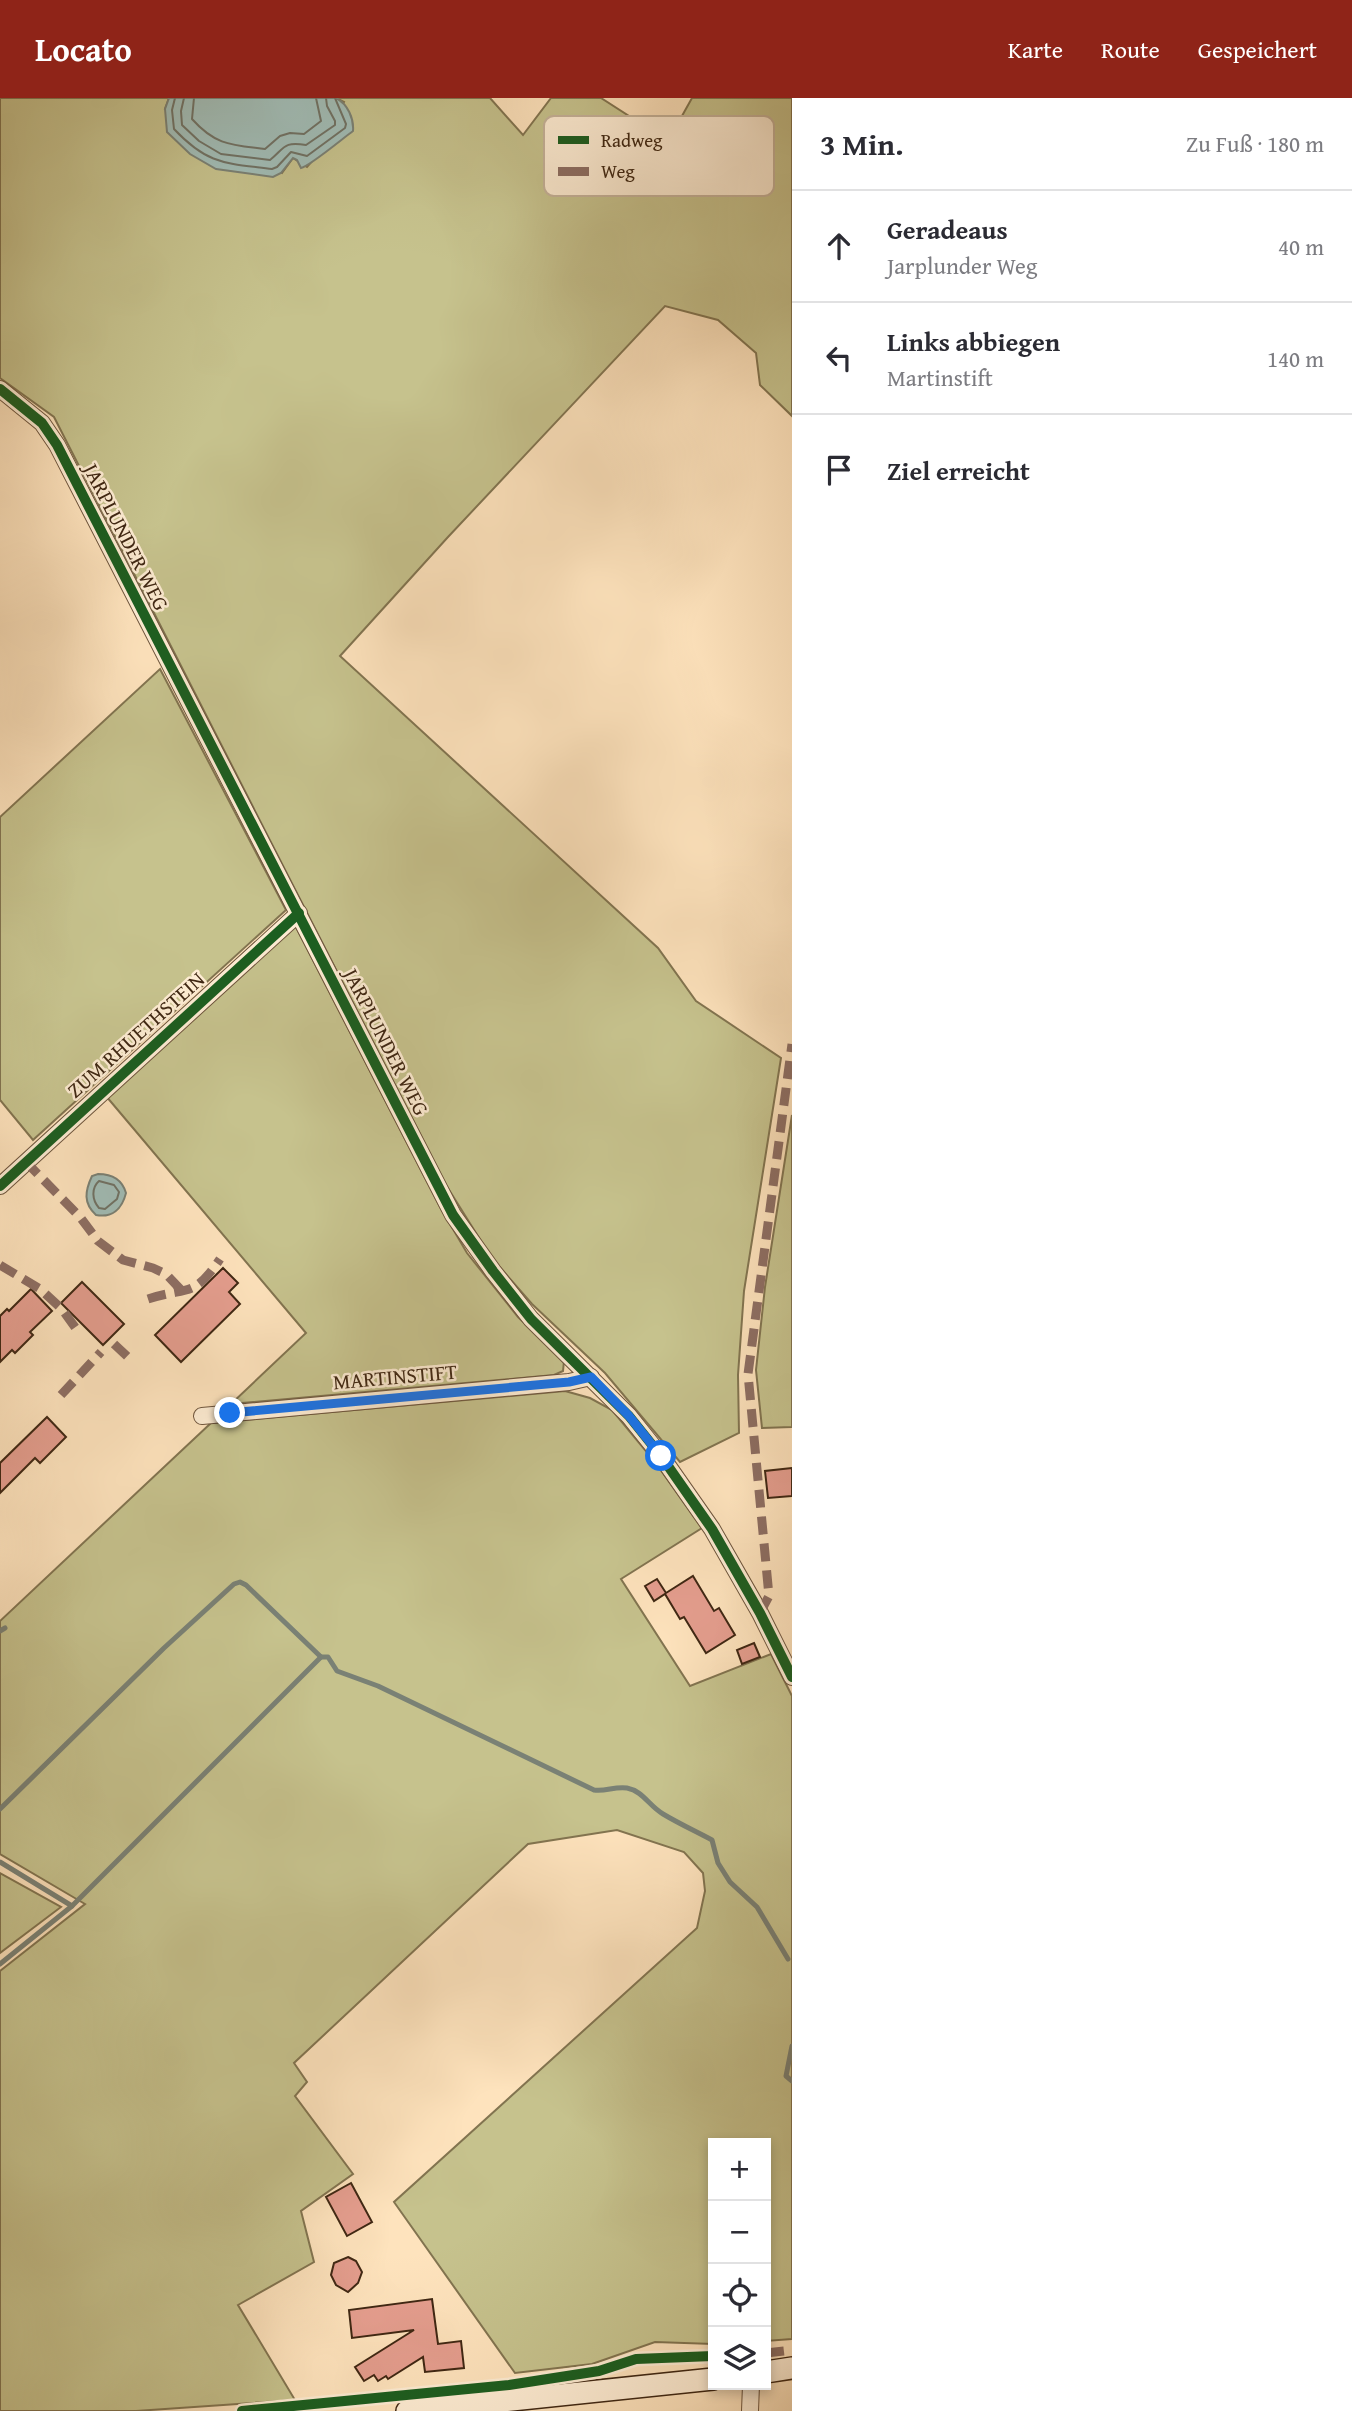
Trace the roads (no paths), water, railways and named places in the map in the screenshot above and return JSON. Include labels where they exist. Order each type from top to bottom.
[{"type":"main road","points":[[771,2371],[792,2368]]},
{"type":"main road","points":[[407,2411],[708,2380]]},
{"type":"street","name":"JARPLUNDER WEG","points":[[0,389],[42,423],[57,445],[453,1215],[531,1319],[629,1416],[661,1456],[712,1529],[792,1677]]},
{"type":"street","name":"ZUM RHUETHSTEIN","points":[[0,1186],[299,913]]},
{"type":"street","name":"MARTINSTIFT","points":[[202,1416],[569,1382],[591,1377]]},
{"type":"street","points":[[750,2411],[751,2390]]},
{"type":"water","points":[[169,98],[336,98],[349,112],[353,131],[319,158],[301,168],[293,158],[281,173],[273,177],[216,169],[190,154],[167,132],[165,109]]},
{"type":"water","points":[[98,1174],[115,1178],[126,1193],[119,1208],[102,1216],[96,1215],[87,1201],[92,1176]]},
{"type":"waterway","points":[[0,1809],[164,1648],[234,1584],[240,1582],[246,1585],[321,1657]]},
{"type":"waterway","points":[[0,1631],[5,1628]]},
{"type":"waterway","points":[[0,1964],[72,1906],[321,1657],[328,1657],[337,1671],[378,1686],[594,1790],[633,1790],[663,1814],[712,1840],[718,1863],[730,1882],[757,1907],[788,1959]]},
{"type":"waterway","points":[[0,1862],[72,1906]]},
{"type":"waterway","points":[[792,2046],[786,2076],[792,2081]]}]
